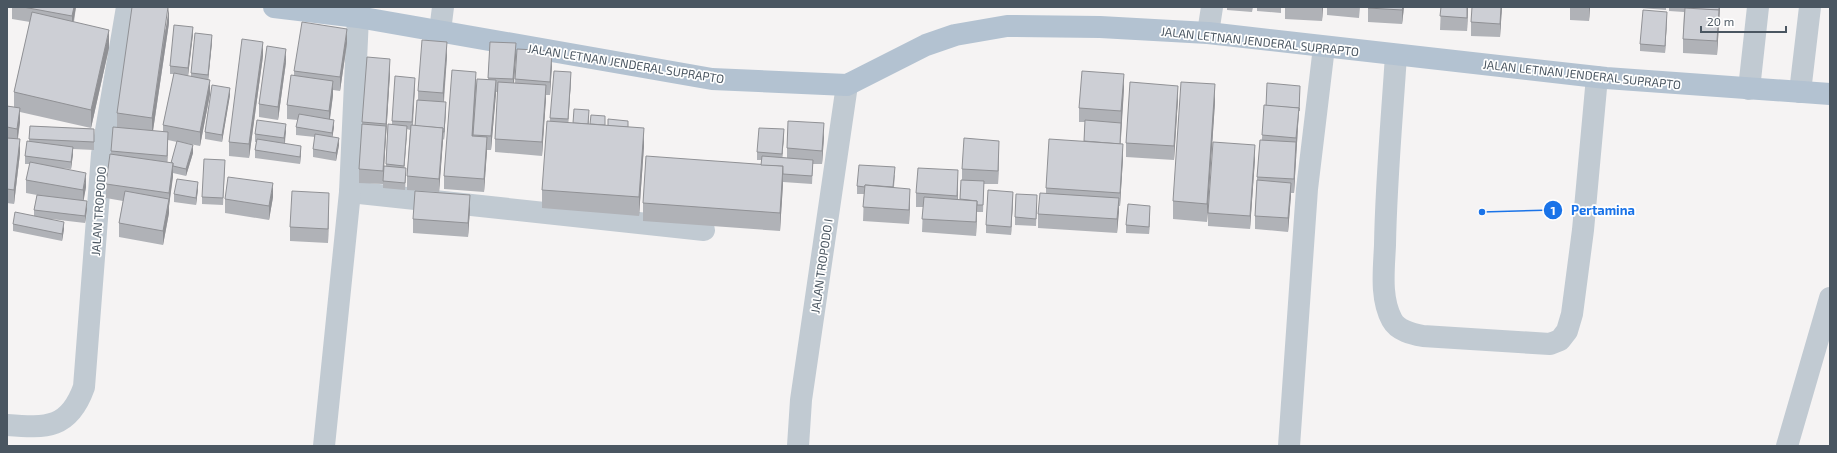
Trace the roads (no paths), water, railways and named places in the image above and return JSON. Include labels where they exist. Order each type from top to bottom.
[{"type":"main road","name":"JALAN LETNAN JENDERAL SUPRAPTO","points":[[274,7],[358,17],[712,79],[847,85],[926,46],[955,35],[1007,26],[1100,27],[1208,33],[1596,77],[1830,94]]},
{"type":"street","name":"JALAN TROPODO","points":[[7,425],[43,426],[61,421],[71,413],[79,401],[84,387],[102,154],[127,7]]},
{"type":"street","points":[[440,31],[443,7]]},
{"type":"street","points":[[1208,33],[1212,7]]},
{"type":"street","points":[[1749,88],[1758,7]]},
{"type":"street","points":[[1800,92],[1810,7]]},
{"type":"street","points":[[324,446],[350,192],[358,17]]},
{"type":"street","points":[[1289,446],[1307,189],[1324,47]]},
{"type":"street","points":[[1396,55],[1385,209],[1384,277],[1386,302],[1392,321],[1407,332],[1423,336],[1550,344],[1560,340],[1567,331],[1572,314],[1583,230],[1596,77]]},
{"type":"street","name":"JALAN TROPODO I","points":[[798,446],[801,400],[847,85]]},
{"type":"street","points":[[350,192],[704,230]]},
{"type":"street","points":[[1787,446],[1830,298]]},
{"type":"place","name":"Pertamina","points":[[1482,212]]}]
